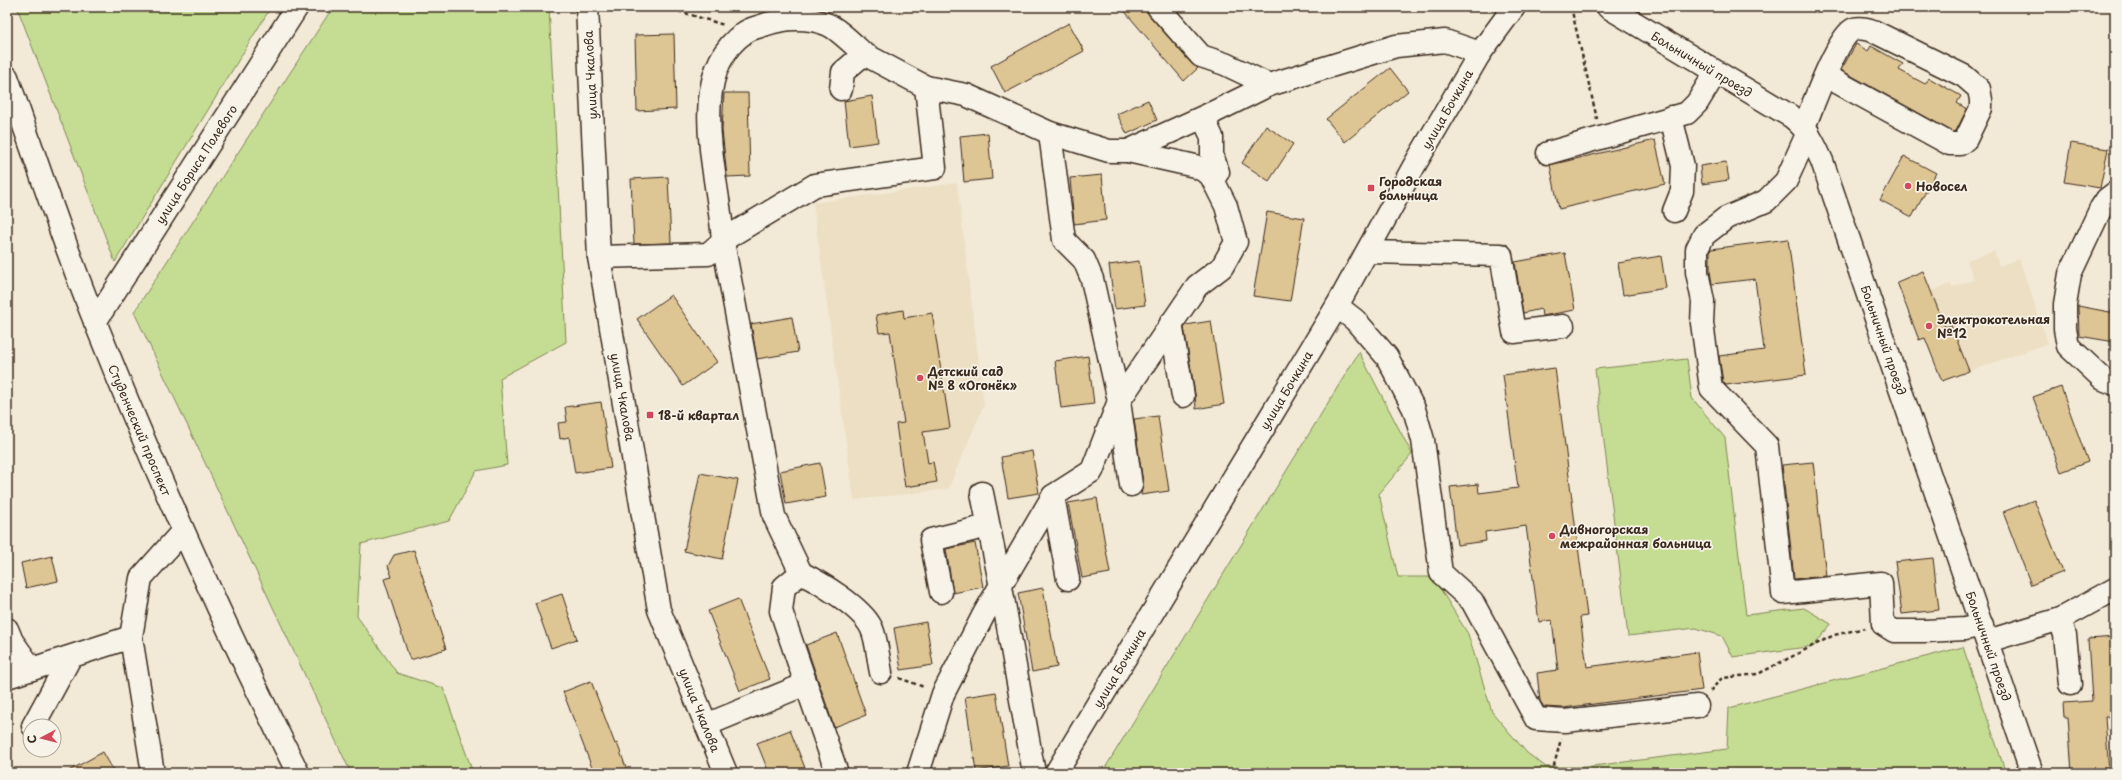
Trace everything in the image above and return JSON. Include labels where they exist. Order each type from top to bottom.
[{"type":"main road","name":"улица Бориса Полевого","points":[[95,322],[297,7]]},
{"type":"main road","name":"улица Чкалова","points":[[587,7],[599,257],[659,610],[726,773]]},
{"type":"main road","points":[[1158,7],[1201,56],[1225,64],[1269,85]]},
{"type":"main road","name":"улица Бочкина","points":[[1056,773],[1337,306],[1414,166],[1480,53],[1514,7]]},
{"type":"main road","name":"Больничный проезд","points":[[1608,7],[1792,117],[1806,130],[1822,161],[2032,773]]},
{"type":"main road","points":[[881,672],[871,627],[831,589],[802,572],[774,516],[723,242],[722,218],[709,130],[709,94],[716,69],[732,42],[745,32],[770,23],[792,18],[830,15],[864,54],[926,87],[966,95],[1050,133],[1109,151],[1128,151],[1195,166],[1210,174],[1226,206],[1236,242],[1222,267],[1197,286],[1119,401],[1092,471],[1054,496],[984,614],[943,694],[918,773]]},
{"type":"main road","points":[[1826,76],[1950,144],[1960,144],[1966,139],[1981,108],[1982,100],[1979,90],[1964,76],[1865,29],[1852,30],[1844,38],[1826,76],[1786,181],[1766,201],[1726,218],[1704,235],[1697,249],[1697,272],[1702,301],[1702,323],[1711,388],[1767,446],[1783,593],[1880,583],[1883,624],[1894,630],[1925,631],[1965,629],[1985,633],[2060,619],[2115,589]]},
{"type":"main road","points":[[1128,151],[1269,85],[1396,46],[1445,41],[1480,53]]},
{"type":"main road","points":[[841,89],[843,72],[864,54]]},
{"type":"main road","points":[[1548,153],[1687,113],[1697,103],[1716,72]]},
{"type":"main road","name":"Студенческий проспект","points":[[7,78],[95,322],[182,532],[240,658],[298,773]]},
{"type":"main road","points":[[599,257],[708,254],[723,242],[815,185],[935,168],[926,87]]},
{"type":"main road","points":[[1210,174],[1218,172],[1212,155],[1212,137],[1205,122],[1212,113]]},
{"type":"main road","points":[[1672,117],[1683,166],[1682,191],[1674,211]]},
{"type":"main road","points":[[1050,133],[1064,240],[1084,260],[1092,279],[1119,401],[1131,485]]},
{"type":"main road","points":[[2115,193],[2107,199],[2101,208],[2070,274],[2065,304],[2065,329],[2068,346],[2103,379],[2115,384]]},
{"type":"main road","points":[[1368,252],[1501,255],[1514,332],[1563,326]]},
{"type":"main road","points":[[1337,306],[1356,320],[1387,358],[1414,409],[1423,440],[1441,572],[1472,601],[1536,719],[1566,722],[1697,706]]},
{"type":"main road","points":[[1171,323],[1183,396]]},
{"type":"main road","points":[[982,493],[1001,587],[1034,773]]},
{"type":"main road","points":[[1054,496],[1068,579]]},
{"type":"main road","points":[[941,592],[931,540],[988,526]]},
{"type":"main road","points":[[153,773],[130,637],[141,578],[182,532]]},
{"type":"main road","points":[[802,572],[784,587],[781,612],[837,773]]},
{"type":"main road","points":[[2060,619],[2065,635],[2070,684]]},
{"type":"main road","points":[[7,628],[12,641],[32,669]]},
{"type":"main road","points":[[7,677],[70,658],[130,637]]},
{"type":"main road","points":[[37,718],[70,658]]},
{"type":"main road","points":[[706,725],[806,684]]},
{"type":"path","points":[[665,7],[745,32]]},
{"type":"path","points":[[1571,7],[1601,137]]},
{"type":"path","points":[[1722,678],[1758,674],[1834,635],[1883,624]]},
{"type":"path","points":[[881,672],[943,694]]},
{"type":"path","points":[[1552,773],[1566,722]]},
{"type":"shaded area","points":[[957,183],[984,405],[948,489],[854,500],[813,203]]},
{"type":"shaded area","points":[[1994,251],[1999,266],[2019,259],[2048,343],[1942,381],[1925,338],[1919,340],[1897,282],[1923,271],[1931,291],[1950,284],[1952,287],[1974,280],[1967,260]]},
{"type":"green space","points":[[17,7],[271,7],[115,262]]},
{"type":"green space","points":[[333,7],[549,7],[566,342],[500,378],[507,465],[476,471],[449,521],[361,544],[357,616],[397,673],[443,688],[473,773],[351,773],[134,312]]},
{"type":"green space","points":[[1359,352],[1412,454],[1379,494],[1398,577],[1433,577],[1468,634],[1492,712],[1527,753],[1546,767],[1585,767],[1727,749],[1729,708],[1963,647],[2006,773],[1102,773]]},
{"type":"green space","points":[[1687,359],[1692,398],[1725,438],[1746,615],[1804,608],[1831,624],[1814,646],[1733,657],[1722,636],[1696,628],[1628,636],[1595,369]]},
{"type":"building","points":[[1121,7],[1146,7],[1149,15],[1192,64],[1198,68],[1184,81]]},
{"type":"building","points":[[1069,23],[1084,51],[1005,93],[991,66]]},
{"type":"building","points":[[674,34],[676,109],[637,111],[635,35]]},
{"type":"building","points":[[1856,44],[1868,51],[1871,46],[1903,64],[1899,70],[1925,84],[1929,78],[1961,96],[1957,103],[1967,109],[1956,131],[1953,132],[1841,70]]},
{"type":"building","points":[[1390,68],[1408,91],[1345,142],[1326,119]]},
{"type":"building","points":[[724,93],[748,93],[750,176],[727,177],[722,130]]},
{"type":"building","points":[[872,96],[878,142],[849,146],[844,101]]},
{"type":"building","points":[[1148,100],[1157,120],[1127,134],[1117,114]]},
{"type":"building","points":[[1266,126],[1293,144],[1269,181],[1242,163]]},
{"type":"building","points":[[988,133],[992,179],[964,182],[960,136]]},
{"type":"building","points":[[1655,140],[1665,184],[1559,209],[1550,165]]},
{"type":"building","points":[[2071,143],[2108,149],[2100,188],[2064,182]]},
{"type":"building","name":"Новосел","points":[[1904,156],[1936,173],[1912,217],[1880,200]]},
{"type":"building","points":[[1726,162],[1729,180],[1702,184],[1700,166]]},
{"type":"building","points":[[1102,175],[1106,220],[1074,224],[1070,178]]},
{"type":"building","points":[[668,177],[671,243],[634,244],[631,179]]},
{"type":"building","points":[[1267,212],[1304,218],[1290,301],[1253,296]]},
{"type":"building","points":[[1788,239],[1806,375],[1726,385],[1723,382],[1719,356],[1764,350],[1755,279],[1712,284],[1710,271],[1711,249]]},
{"type":"building","points":[[1565,253],[1575,310],[1542,316],[1541,309],[1523,313],[1515,262]]},
{"type":"building","points":[[1661,256],[1666,288],[1623,295],[1618,263]]},
{"type":"building","points":[[1139,261],[1145,305],[1115,309],[1109,265]]},
{"type":"building","name":"Электрокотельная №12","points":[[1923,271],[1945,327],[1951,325],[1969,371],[1942,381],[1925,338],[1919,340],[1897,282]]},
{"type":"building","points":[[671,295],[717,362],[683,386],[637,319]]},
{"type":"building","points":[[2078,306],[2115,313],[2115,342],[2079,336]]},
{"type":"building","name":"Детский сад № 8 «Огонёк»","points":[[903,310],[904,318],[932,313],[950,428],[923,432],[928,463],[933,462],[937,482],[905,487],[896,424],[904,423],[890,332],[879,333],[876,315]]},
{"type":"building","points":[[792,317],[798,352],[757,359],[751,324]]},
{"type":"building","points":[[1211,321],[1224,404],[1196,409],[1184,327],[1186,325]]},
{"type":"building","points":[[1088,356],[1094,404],[1061,408],[1055,361]]},
{"type":"building","name":"Дивногорская межрайонная больница","points":[[1555,368],[1587,616],[1580,617],[1587,667],[1697,652],[1702,690],[1563,708],[1544,707],[1540,701],[1537,673],[1558,670],[1552,620],[1539,622],[1526,526],[1485,532],[1486,541],[1457,545],[1450,487],[1478,484],[1479,493],[1518,488],[1503,375]]},
{"type":"building","points":[[2061,387],[2088,462],[2061,472],[2033,397]]},
{"type":"building","points":[[601,402],[611,468],[575,473],[569,437],[560,439],[558,423],[567,422],[565,407]]},
{"type":"building","points":[[1158,416],[1169,491],[1141,495],[1143,483],[1134,419]]},
{"type":"building","points":[[1032,451],[1039,493],[1008,498],[1001,457]]},
{"type":"building","points":[[1813,462],[1826,576],[1794,579],[1782,465]]},
{"type":"building","points":[[820,463],[826,497],[786,504],[780,471]]},
{"type":"building","points":[[700,473],[738,480],[722,559],[684,551]]},
{"type":"building","points":[[1097,498],[1110,573],[1082,578],[1068,503]]},
{"type":"building","points":[[2034,500],[2063,572],[2031,585],[2003,512]]},
{"type":"building","points":[[975,543],[983,587],[953,593],[946,549]]},
{"type":"building","points":[[414,550],[446,649],[410,660],[384,579],[392,577],[388,566],[394,555]]},
{"type":"building","points":[[52,556],[58,581],[26,588],[21,563]]},
{"type":"building","points":[[1933,558],[1939,610],[1902,614],[1895,562]]},
{"type":"building","points":[[1043,588],[1057,667],[1032,672],[1018,593]]},
{"type":"building","points":[[562,594],[577,639],[551,648],[535,603]]},
{"type":"building","points":[[738,599],[770,679],[740,691],[708,611]]},
{"type":"building","points":[[926,622],[933,665],[901,670],[894,628]]},
{"type":"building","points":[[837,633],[866,715],[834,727],[806,645]]},
{"type":"building","points":[[2115,637],[2115,716],[2105,717],[2109,773],[2072,773],[2068,717],[2064,717],[2063,703],[2092,701],[2088,639]]},
{"type":"building","points":[[591,681],[615,744],[617,743],[628,773],[594,773],[563,692]]},
{"type":"building","points":[[996,692],[1008,766],[976,771],[965,697]]},
{"type":"building","points":[[790,730],[807,773],[769,773],[757,743]]},
{"type":"building","points":[[103,752],[115,773],[65,773]]},
{"type":"place","name":"Новосел","points":[[1908,186]]},
{"type":"place","name":"Городская больница","points":[[1371,188]]},
{"type":"place","name":"Электрокотельная №12","points":[[1929,326]]},
{"type":"place","name":"Детский сад № 8 «Огонёк»","points":[[920,378]]},
{"type":"place","name":"18-й квартал","points":[[650,415]]},
{"type":"place","name":"Дивногорская межрайонная больница","points":[[1552,536]]}]
